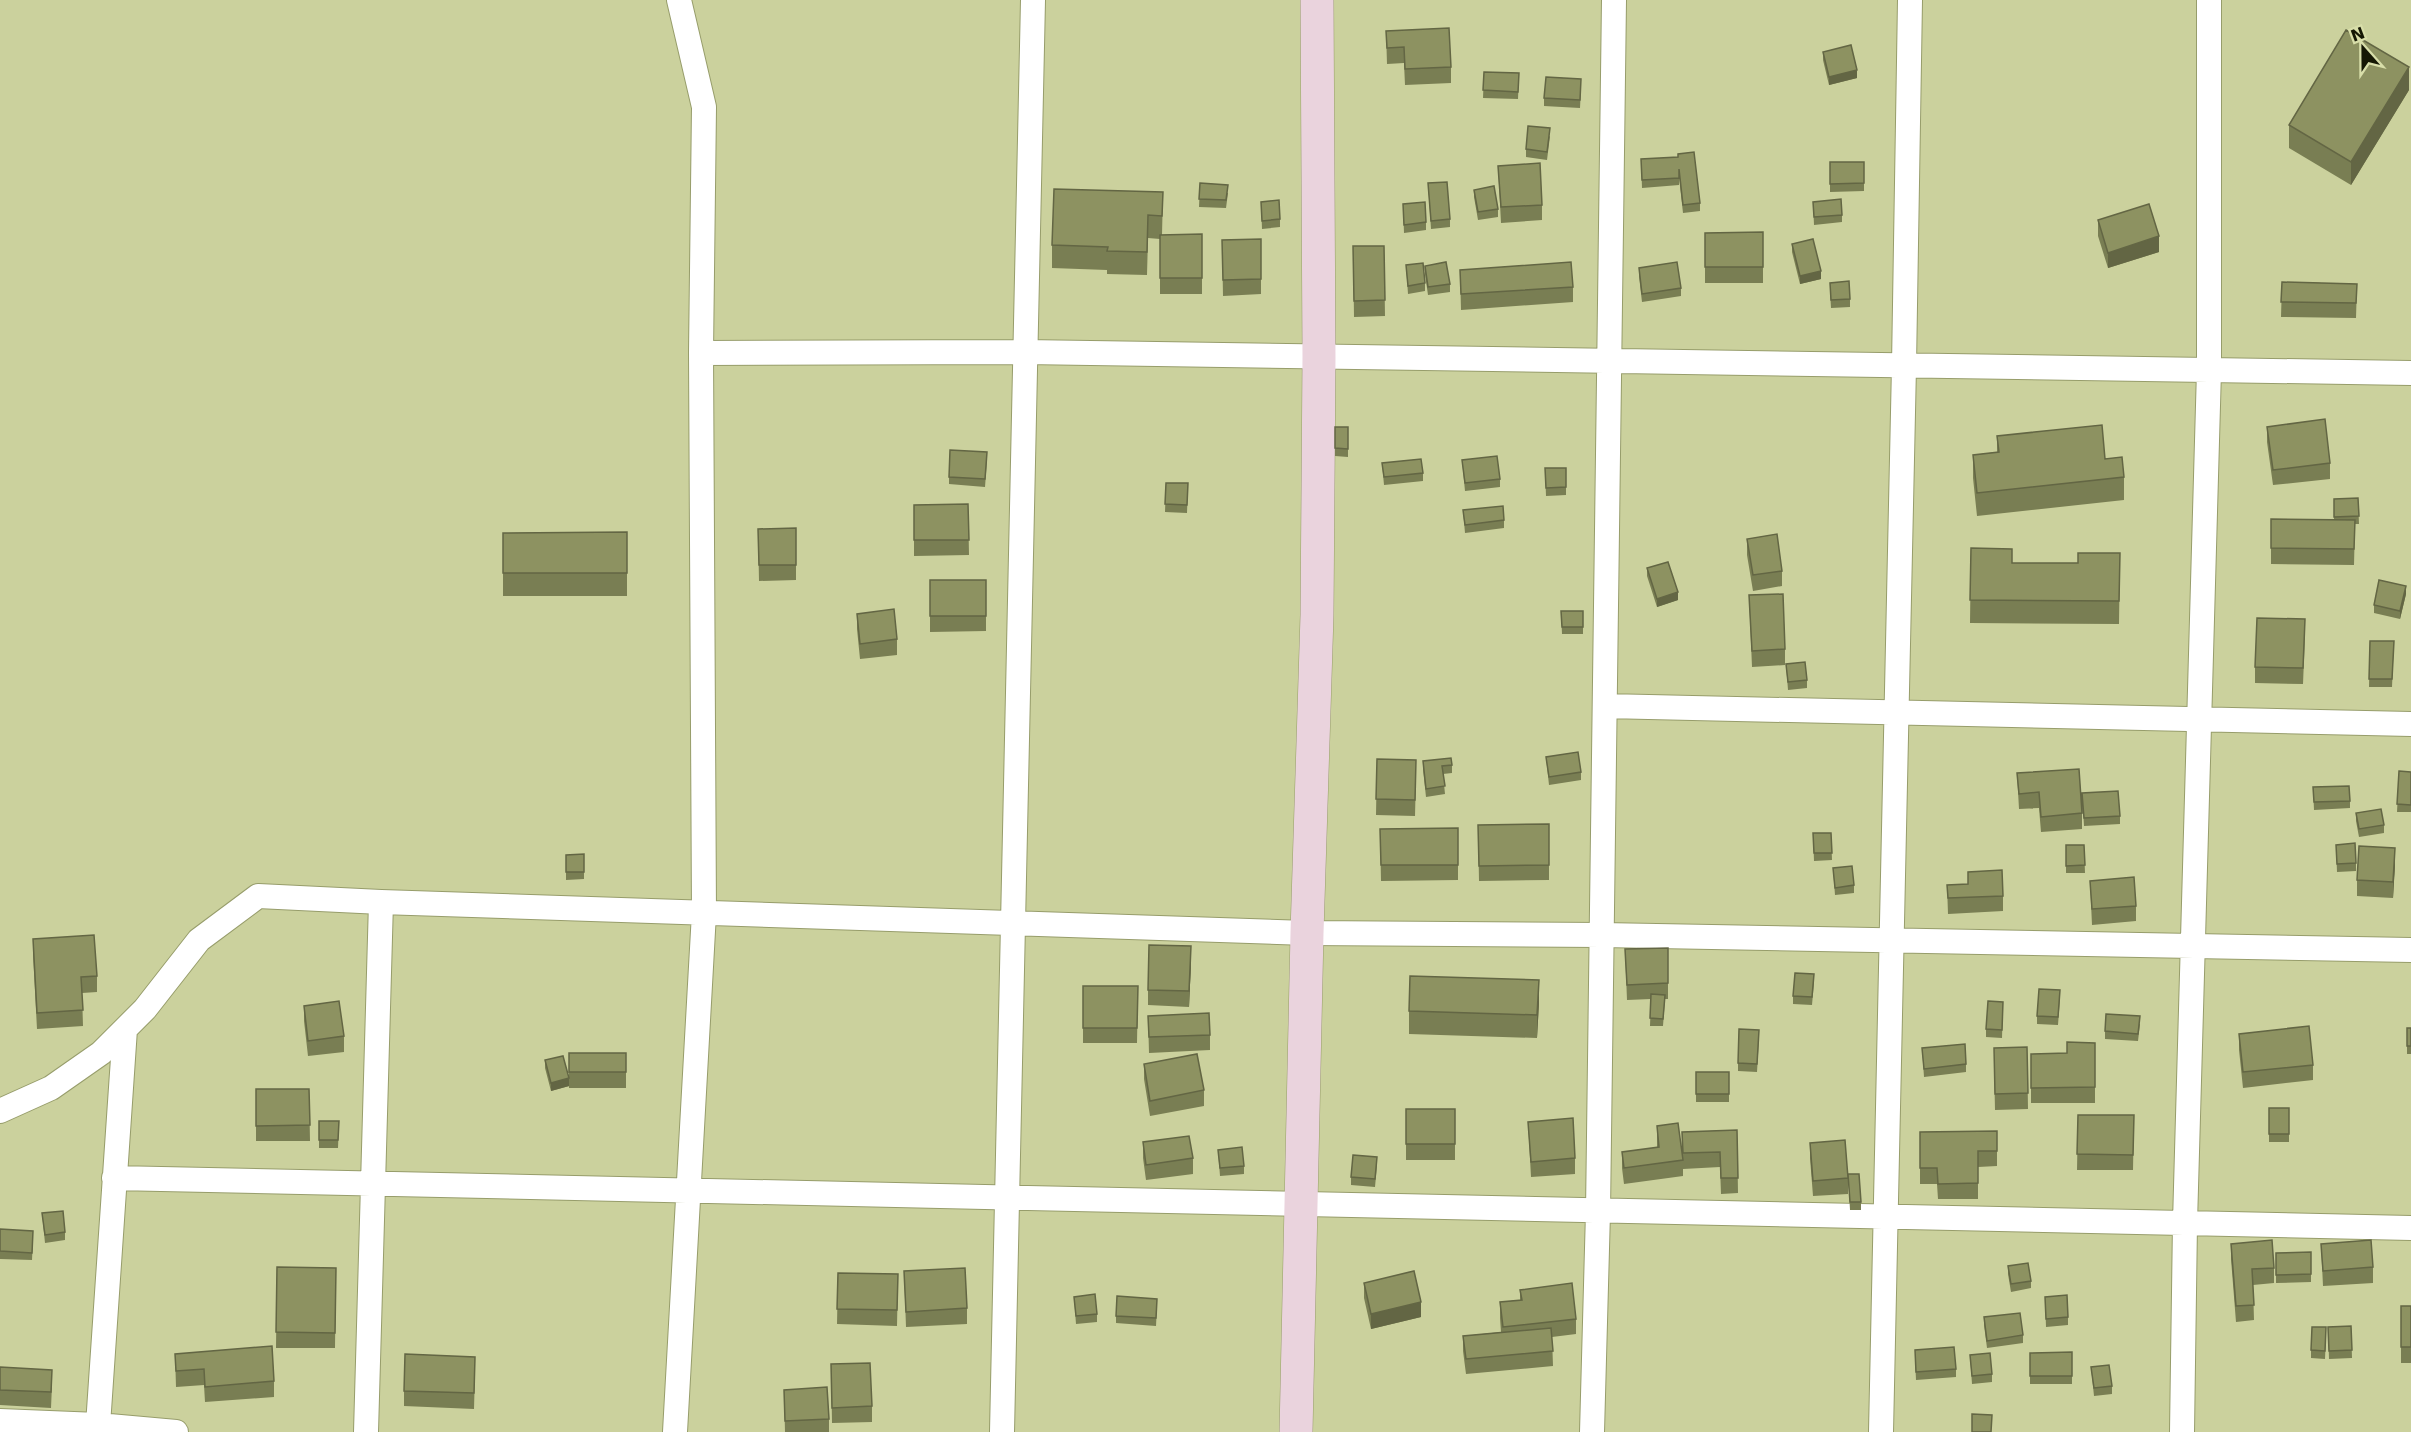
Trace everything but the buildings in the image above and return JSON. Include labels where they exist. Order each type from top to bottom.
[{"type":"main road","points":[[1296,1432],[1300,1205],[1317,615],[1319,357],[1317,0]]},
{"type":"street","points":[[675,1432],[704,913],[701,353],[704,107],[679,0]]},
{"type":"street","points":[[1002,1432],[1033,0]]},
{"type":"street","points":[[1592,1432],[1598,1212],[1614,0]]},
{"type":"street","points":[[1881,1432],[1910,0]]},
{"type":"street","points":[[2182,1432],[2185,1223],[2209,370],[2209,0]]},
{"type":"street","points":[[701,353],[1025,352],[2411,374]]},
{"type":"street","points":[[1605,706],[2411,724]]},
{"type":"street","points":[[0,1111],[51,1088],[101,1053],[145,1009],[199,940],[258,896],[1307,933],[1602,935],[2411,950]]},
{"type":"street","points":[[366,1432],[381,902]]},
{"type":"street","points":[[98,1425],[125,1029]]},
{"type":"street","points":[[114,1178],[2411,1228]]},
{"type":"street","points":[[0,1421],[98,1425],[176,1432]]}]
